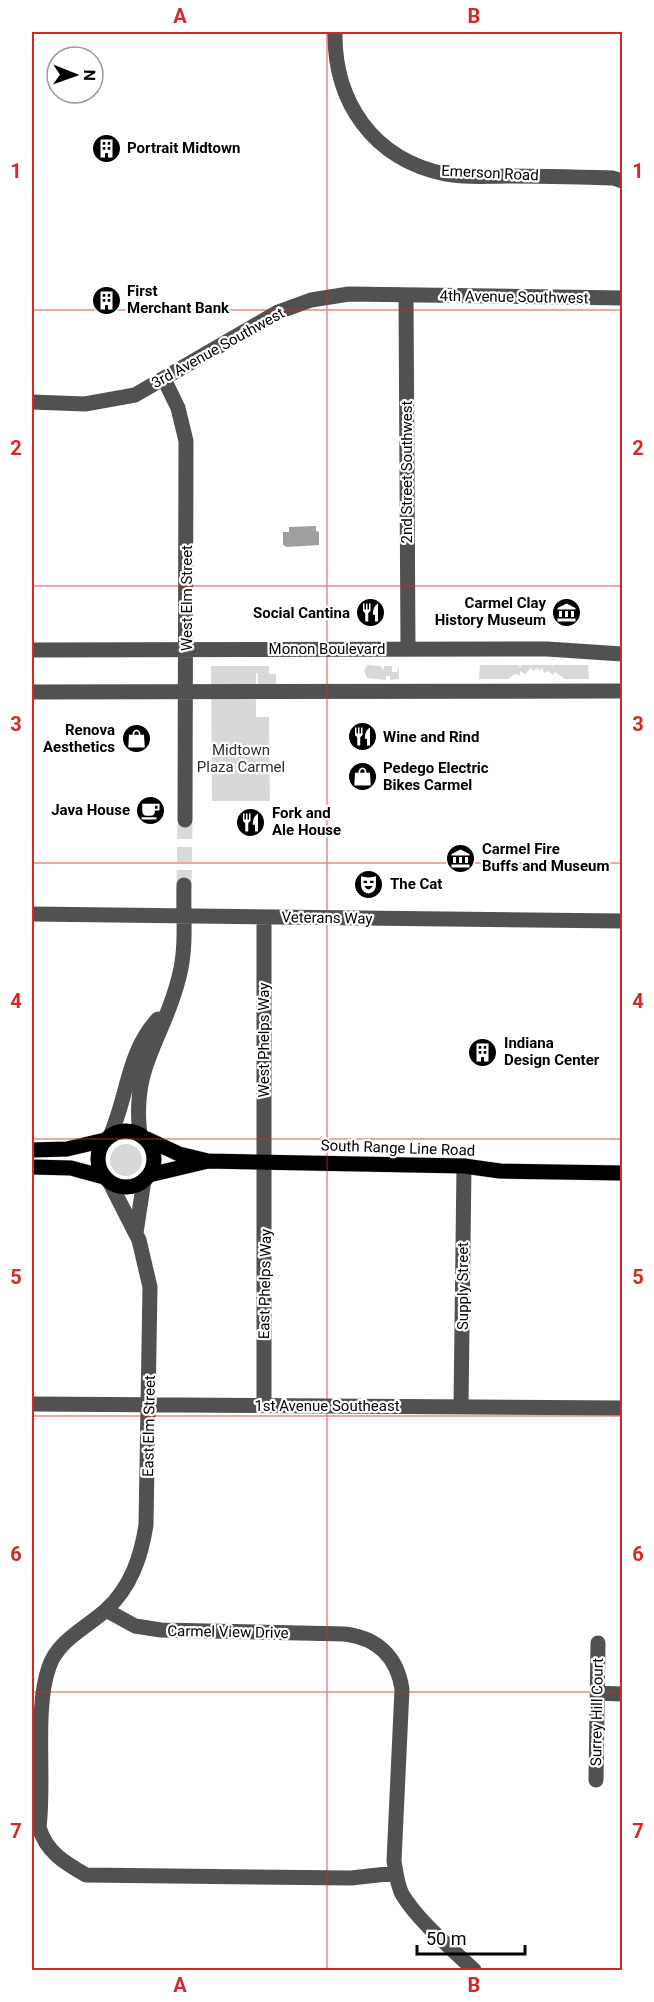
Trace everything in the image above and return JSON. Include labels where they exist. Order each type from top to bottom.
[{"type":"main road","points":[[32,1150],[67,1149],[108,1138],[124,1131],[143,1137],[154,1156],[147,1178],[130,1187],[71,1168],[32,1167]]},
{"type":"main road","name":"South Range Line Road","points":[[143,1137],[179,1154],[208,1161],[464,1166],[500,1171],[622,1173]]},
{"type":"main road","points":[[107,1179],[98,1155],[108,1138]]},
{"type":"main road","name":"South Range Line Road","points":[[147,1178],[208,1161]]},
{"type":"street","name":"Emerson Road","points":[[335,32],[335,53],[341,85],[349,102],[371,133],[406,159],[446,174],[613,178],[622,181]]},
{"type":"street","name":"3rd Avenue Southwest","points":[[32,402],[101,402],[135,395],[293,306],[311,300],[349,294],[406,295]]},
{"type":"street","name":"4th Avenue Southwest","points":[[406,295],[622,298]]},
{"type":"street","name":"2nd Street Southwest","points":[[406,295],[408,649]]},
{"type":"street","name":"West Elm Street","points":[[164,379],[178,408],[186,441],[185,820]]},
{"type":"street","name":"Monon Boulevard","points":[[32,650],[579,650],[622,654]]},
{"type":"street","points":[[32,692],[622,691]]},
{"type":"street","points":[[143,1137],[138,1109],[141,1077],[181,968],[184,885]]},
{"type":"street","name":"Veterans Way","points":[[32,915],[622,921]]},
{"type":"street","name":"West Phelps Way","points":[[264,917],[264,1162]]},
{"type":"street","points":[[108,1138],[122,1108],[129,1071],[135,1054],[149,1030],[166,1010]]},
{"type":"street","name":"East Phelps Way","points":[[264,1162],[264,1406]]},
{"type":"street","name":"Supply Street","points":[[461,1406],[464,1166]]},
{"type":"street","name":"East Elm Street","points":[[136,1233],[147,1178]]},
{"type":"street","name":"East Elm Street","points":[[106,1610],[129,1582],[143,1544],[147,1508],[151,1296],[145,1260],[136,1233],[107,1179]]},
{"type":"street","name":"1st Avenue Southeast","points":[[32,1404],[622,1408]]},
{"type":"street","points":[[106,1610],[63,1645],[53,1659],[46,1679],[39,1827],[44,1841],[59,1858],[86,1875],[351,1878],[396,1873]]},
{"type":"street","name":"Carmel View Drive","points":[[106,1610],[135,1626],[161,1630],[345,1634],[368,1638],[386,1652],[396,1665],[402,1689],[396,1873],[403,1895],[474,1971]]},
{"type":"street","name":"Surrey Hill Court","points":[[596,1780],[598,1643]]},
{"type":"street","points":[[597,1693],[622,1694]]},
{"type":"green space","points":[[367,665],[381,666],[383,671],[384,666],[392,666],[392,672],[397,672],[399,667],[399,679],[390,680],[390,676],[386,676],[386,680],[367,678],[364,671]]},
{"type":"green space","points":[[480,665],[519,665],[520,668],[521,665],[551,665],[553,667],[553,665],[588,665],[589,679],[565,679],[555,672],[553,675],[548,671],[544,673],[542,668],[539,671],[538,668],[533,671],[531,668],[525,674],[520,671],[520,675],[515,674],[508,679],[479,679]]},
{"type":"green space","name":"Midtown Plaza Carmel","points":[[211,666],[269,666],[269,674],[276,674],[276,685],[258,685],[258,673],[256,673],[256,717],[269,717],[270,801],[212,801]]},
{"type":"green space","points":[[126,1144],[137,1149],[142,1160],[137,1171],[126,1176],[115,1171],[110,1160],[115,1149]]},
{"type":"shaded area","points":[[316,526],[316,531],[319,532],[319,545],[287,547],[283,545],[283,532],[289,532],[289,527]]},
{"type":"tunnel","points":[[184,885],[185,820]]},
{"type":"place","name":"Portrait Midtown","points":[[106,148]]},
{"type":"place","name":"First Merchant Bank","points":[[106,300]]},
{"type":"place","name":"Carmel Clay History Museum","points":[[567,612]]},
{"type":"place","name":"Social Cantina","points":[[371,613]]},
{"type":"place","name":"Wine and Rind","points":[[362,737]]},
{"type":"place","name":"Renova Aesthetics","points":[[136,739]]},
{"type":"place","name":"Pedego Electric Bikes Carmel","points":[[362,777]]},
{"type":"place","name":"Java House","points":[[151,810]]},
{"type":"place","name":"Fork and Ale House","points":[[251,822]]},
{"type":"place","name":"Carmel Fire Buffs and Museum","points":[[461,858]]},
{"type":"place","name":"The Cat","points":[[369,884]]},
{"type":"place","name":"Indiana Design Center","points":[[483,1052]]}]
